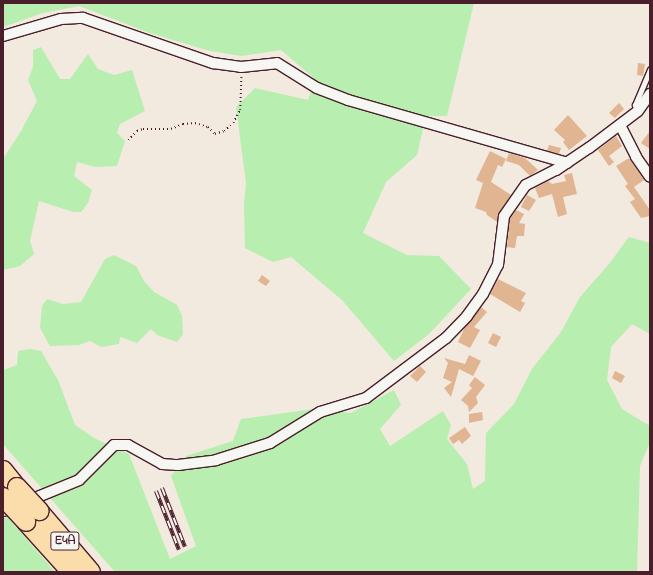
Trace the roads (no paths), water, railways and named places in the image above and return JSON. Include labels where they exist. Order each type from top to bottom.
[{"type":"highway","name":"E4A","points":[[3,470],[8,494],[91,572]]},
{"type":"highway","name":"E4A","points":[[32,516],[72,572]]},
{"type":"street","points":[[3,36],[61,19],[83,18],[213,63],[241,67],[277,63],[317,88],[348,100],[568,163]]},
{"type":"street","points":[[3,511],[79,480],[114,445],[128,445],[162,464],[178,465],[216,460],[270,443],[320,412],[366,398],[446,338],[467,316],[483,294],[498,264],[500,229],[504,216],[526,185],[568,163],[620,125],[638,111],[650,94]]},
{"type":"street","points":[[620,125],[636,157],[650,177]]},
{"type":"lane","points":[[638,111],[635,105],[650,69]]},
{"type":"railway","points":[[162,488],[185,547]]},
{"type":"railway","points":[[156,491],[179,550]]}]
